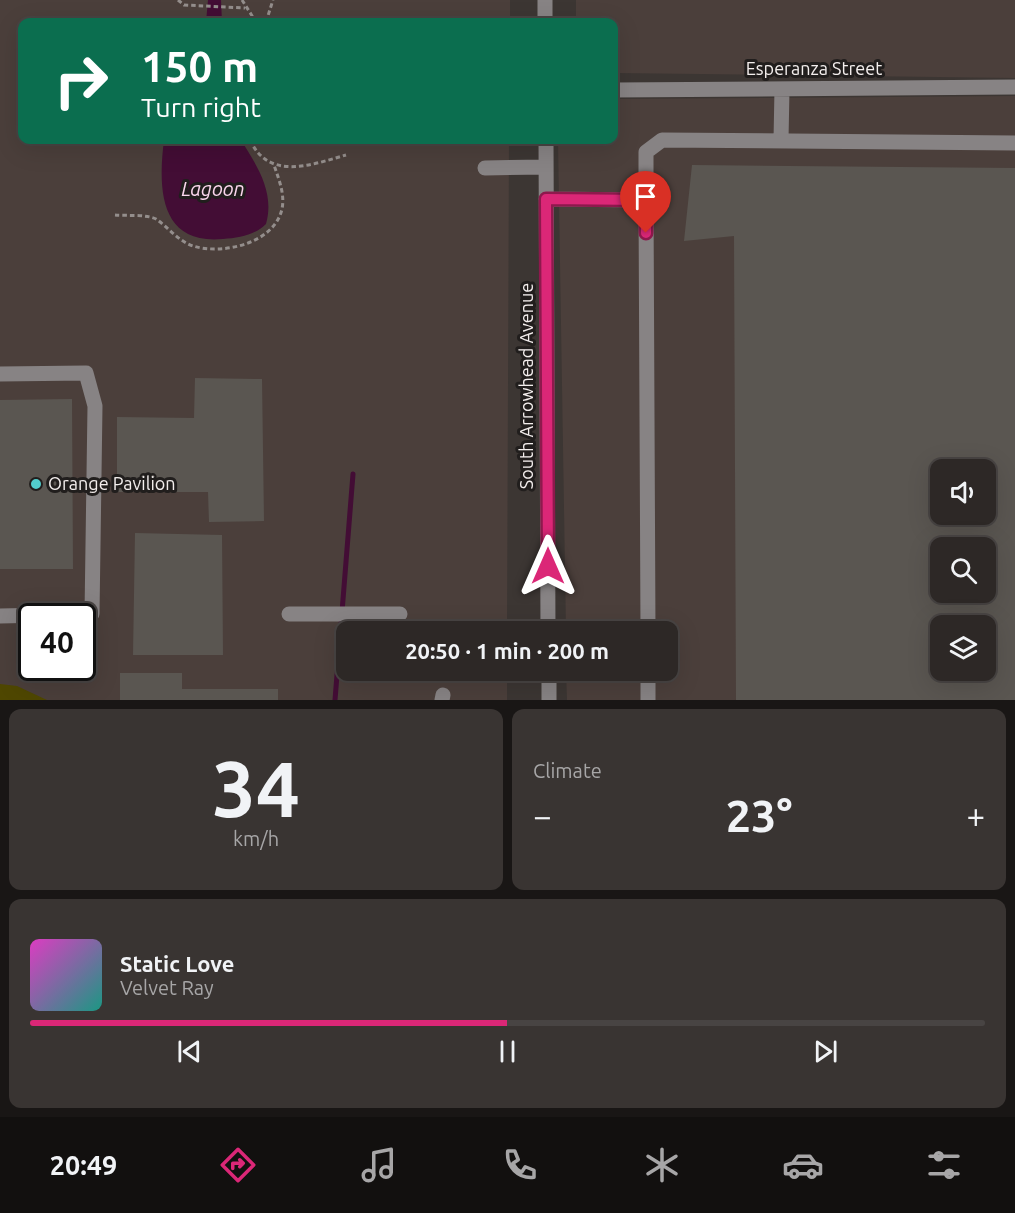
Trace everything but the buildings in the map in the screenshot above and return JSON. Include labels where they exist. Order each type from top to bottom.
[{"type":"street","points":[[545,0],[545,18]]},
{"type":"street","name":"Esperanza Street","points":[[618,90],[1015,87]]},
{"type":"street","points":[[781,140],[782,88]]},
{"type":"street","points":[[648,621],[646,152],[662,140],[1015,143]]},
{"type":"street","name":"South Arrowhead Avenue","points":[[546,144],[548,621]]},
{"type":"street","points":[[485,168],[546,167]]},
{"type":"street","points":[[546,199],[646,200]]},
{"type":"street","points":[[0,374],[86,373],[95,406],[92,614],[0,615]]},
{"type":"street","points":[[289,614],[400,614]]},
{"type":"street","points":[[549,681],[549,700]]},
{"type":"street","points":[[648,681],[648,700]]},
{"type":"path","points":[[178,0],[184,5],[245,8]]},
{"type":"path","points":[[242,0],[253,18]]},
{"type":"path","points":[[267,18],[273,0]]},
{"type":"path","points":[[253,144],[259,154],[274,165],[289,168],[307,167],[346,155]]},
{"type":"path","points":[[115,215],[154,218],[192,246],[239,246],[260,239],[273,227],[281,211],[283,192],[274,165]]},
{"type":"shaded area","points":[[0,0],[510,0],[510,18],[18,18],[18,144],[509,144],[507,621],[336,621],[336,681],[507,681],[507,700],[0,700]]},
{"type":"shaded area","points":[[576,0],[1015,0],[1015,78],[618,73],[618,18],[576,18]]},
{"type":"shaded area","points":[[1015,96],[1015,700],[567,700],[566,681],[678,681],[678,621],[566,621],[558,144],[618,144],[618,99]]},
{"type":"shaded area","points":[[0,684],[17,686],[47,700],[0,700]]},
{"type":"water","points":[[208,0],[221,0],[222,18],[206,18]]},
{"type":"water","name":"Lagoon","points":[[164,144],[243,144],[266,190],[268,212],[266,224],[252,233],[229,239],[202,238],[186,233],[175,223],[167,210],[163,194]]},
{"type":"waterway","points":[[335,700],[353,474]]},
{"type":"place","name":"Orange Pavilion","points":[[36,484]]},
{"type":"route","points":[[548,566],[546,199],[646,200],[646,233]]}]
